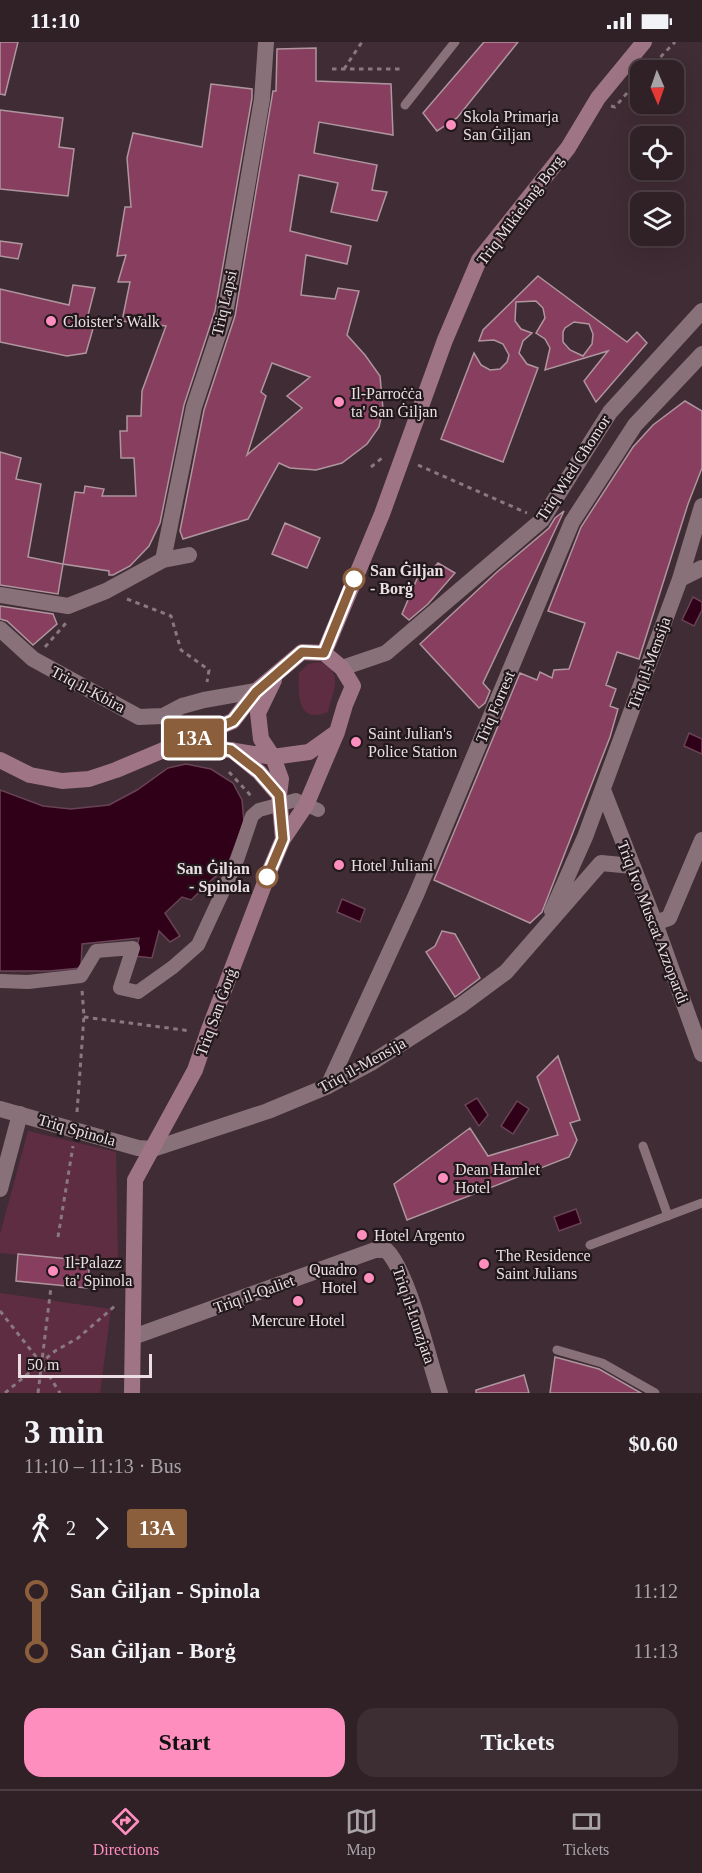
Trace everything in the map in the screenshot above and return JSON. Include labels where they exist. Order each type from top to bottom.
[{"type":"main road","name":"Triq Mikielanġ Borg","points":[[324,653],[382,514],[445,340],[479,260],[568,148],[598,98],[644,42]]},
{"type":"main road","points":[[0,760],[30,775],[62,782],[89,779],[233,721],[256,692],[302,652],[324,653],[342,668]]},
{"type":"main road","name":"Triq San Ġorġ","points":[[132,1393],[135,1180],[195,1070],[283,839],[312,807],[353,686],[342,668]]},
{"type":"main road","points":[[276,676],[258,713],[261,739],[273,757],[281,778],[283,839]]},
{"type":"main road","points":[[169,748],[204,746],[273,757],[309,752],[338,732]]},
{"type":"main road","points":[[231,750],[259,772],[280,800]]},
{"type":"street","name":"Triq Lapsi","points":[[163,560],[194,407],[225,314],[262,99],[266,42]]},
{"type":"street","name":"Triq Wied Għomor","points":[[342,668],[386,653],[542,519],[610,411],[702,311]]},
{"type":"street","name":"Triq Forrest","points":[[328,1086],[416,895],[572,522],[635,425],[702,354]]},
{"type":"street","name":"Triq il-Mensija","points":[[542,931],[578,854],[603,790],[680,579],[702,506]]},
{"type":"street","points":[[542,519],[572,522]]},
{"type":"street","points":[[0,595],[68,606],[106,591],[163,560],[189,555]]},
{"type":"street","points":[[680,579],[702,568]]},
{"type":"street","name":"Triq il-Kbira","points":[[0,629],[33,659],[139,717],[163,716],[182,706],[204,700],[256,692]]},
{"type":"street","name":"Triq Ivo Muscat Azzopardi","points":[[603,790],[655,923],[702,1054]]},
{"type":"street","points":[[0,981],[28,982],[81,976],[96,951],[133,948],[120,988],[138,992],[173,967],[198,945],[236,863],[252,816],[280,800],[296,800],[312,807]]},
{"type":"street","points":[[655,923],[669,918],[702,840]]},
{"type":"street","points":[[578,854],[601,863],[632,866]]},
{"type":"street","name":"Triq il-Mensija","points":[[153,1149],[268,1111],[328,1086],[371,1063],[460,1006],[506,972],[601,863]]},
{"type":"street","name":"Triq Spinola","points":[[0,1109],[138,1148],[153,1149]]},
{"type":"street","points":[[0,1189],[20,1114]]},
{"type":"street","name":"Triq il-Qaliet","points":[[134,1337],[375,1250]]},
{"type":"street","name":"Triq il-Lunzjata","points":[[375,1250],[386,1250],[393,1256],[407,1288],[440,1393]]},
{"type":"lane","points":[[405,105],[455,42]]},
{"type":"lane","points":[[643,1146],[668,1216]]},
{"type":"lane","points":[[590,1245],[702,1203]]},
{"type":"lane","points":[[557,1350],[602,1363],[655,1393]]},
{"type":"path","points":[[344,69],[362,42]]},
{"type":"path","points":[[658,60],[675,42]]},
{"type":"path","points":[[332,69],[401,69]]},
{"type":"path","points":[[413,463],[505,502]]},
{"type":"path","points":[[106,591],[171,616],[182,650],[209,670]]},
{"type":"path","points":[[33,659],[67,623],[68,606]]},
{"type":"path","points":[[227,770],[263,809]]},
{"type":"path","points":[[58,1237],[75,1129],[84,1016],[81,976]]},
{"type":"path","points":[[84,1016],[208,1032]]},
{"type":"path","points":[[38,1393],[51,1287]]},
{"type":"path","points":[[5,1393],[55,1351],[78,1338],[111,1309]]},
{"type":"path","points":[[0,1311],[41,1363],[60,1393]]},
{"type":"shaded area","points":[[693,597],[702,602],[702,610],[694,626],[682,620]]},
{"type":"shaded area","points":[[319,662],[332,671],[335,683],[328,712],[318,715],[310,714],[301,705],[299,673],[308,664]]},
{"type":"shaded area","points":[[689,733],[702,739],[702,754],[684,746]]},
{"type":"shaded area","points":[[186,764],[211,769],[233,783],[242,800],[244,822],[228,864],[191,900],[182,897],[165,913],[180,936],[170,942],[159,931],[152,958],[135,956],[139,938],[82,944],[81,968],[49,971],[0,971],[0,790],[43,806],[71,809],[109,805],[137,790],[168,768]]},
{"type":"shaded area","points":[[342,899],[365,909],[360,922],[337,912]]},
{"type":"shaded area","points":[[477,1098],[488,1115],[479,1126],[465,1105]]},
{"type":"shaded area","points":[[517,1101],[529,1109],[513,1134],[501,1126]]},
{"type":"shaded area","points":[[28,1131],[116,1152],[118,1264],[0,1253],[0,1234]]},
{"type":"shaded area","points":[[576,1209],[581,1223],[559,1231],[554,1217]]},
{"type":"shaded area","points":[[0,1293],[111,1309],[100,1393],[0,1393]]},
{"type":"building","points":[[0,42],[18,42],[5,95],[0,94]]},
{"type":"building","points":[[484,42],[518,42],[457,118],[437,131],[423,113]]},
{"type":"building","points":[[316,48],[316,81],[391,84],[393,135],[319,122],[314,153],[377,165],[372,190],[387,192],[377,221],[331,212],[338,183],[299,175],[290,231],[351,246],[347,264],[306,255],[301,295],[335,299],[338,288],[359,291],[347,335],[380,376],[383,409],[379,427],[367,444],[342,463],[316,470],[290,468],[279,463],[248,519],[183,539],[180,531],[204,410],[235,316],[273,91],[276,91],[277,49]],"holes":[[[272,363],[310,377],[287,396],[302,408],[247,455],[266,396],[261,392]]]},
{"type":"building","points":[[211,84],[252,89],[252,98],[215,311],[184,405],[160,523],[149,546],[130,566],[113,575],[109,575],[109,571],[63,564],[75,492],[84,493],[85,486],[104,489],[102,496],[136,496],[134,458],[121,458],[120,431],[127,431],[127,416],[141,416],[142,391],[166,326],[122,321],[130,282],[118,282],[126,255],[117,256],[125,207],[131,207],[127,158],[133,133],[202,147]]},
{"type":"building","points":[[0,110],[63,118],[59,147],[74,149],[68,196],[0,189]]},
{"type":"building","points":[[0,241],[22,244],[18,259],[0,256]]},
{"type":"building","points":[[538,276],[627,342],[637,332],[647,343],[596,402],[584,381],[608,351],[545,370],[550,348],[545,339],[536,333],[545,318],[543,308],[536,301],[516,302],[515,321],[521,329],[532,333],[523,341],[519,353],[527,364],[538,368],[503,462],[441,439],[474,353],[481,365],[490,370],[500,369],[507,362],[509,355],[503,344],[494,340],[479,341],[483,330]],"holes":[[[574,322],[589,324],[593,334],[592,344],[583,356],[570,350],[563,342],[563,332]]]},
{"type":"building","name":"Cloister's Walk","points":[[73,285],[95,288],[86,323],[94,325],[86,353],[67,356],[0,342],[0,289],[69,305]]},
{"type":"building","points":[[685,401],[702,411],[702,468],[688,504],[639,659],[617,652],[606,685],[616,689],[610,706],[618,709],[610,737],[542,912],[530,923],[434,880],[520,673],[537,680],[540,672],[552,678],[554,670],[569,669],[585,623],[548,611],[581,527],[633,447],[653,425]]},
{"type":"building","points":[[0,452],[21,458],[16,479],[41,484],[28,557],[63,564],[58,594],[0,585]]},
{"type":"building","points":[[564,511],[483,683],[490,691],[485,703],[479,708],[420,644],[497,572],[549,528],[555,518]]},
{"type":"building","points":[[285,523],[320,538],[307,568],[272,554]]},
{"type":"building","points":[[438,563],[455,573],[428,604],[409,620],[402,614],[422,567],[431,571]]},
{"type":"building","points":[[0,606],[53,614],[57,624],[33,645],[7,621],[0,619]]},
{"type":"building","points":[[442,931],[455,934],[480,978],[455,997],[426,952],[435,946]]},
{"type":"building","points":[[558,1056],[580,1120],[570,1123],[577,1140],[569,1157],[407,1220],[394,1184],[470,1128],[488,1156],[558,1135],[537,1077]]},
{"type":"building","name":"Il-Palazz ta' Spinola","points":[[18,1254],[90,1261],[87,1288],[16,1281]]},
{"type":"building","points":[[555,1357],[599,1369],[641,1393],[550,1393]]},
{"type":"building","points":[[524,1375],[529,1393],[476,1393],[476,1390]]},
{"type":"bus line","name":"13A","points":[[267,877],[283,839],[279,795],[259,772],[231,750],[204,746],[169,748],[233,721],[256,692],[302,652],[324,653],[354,579]]},
{"type":"place","name":"Skola Primarja San Ġiljan","points":[[451,125]]},
{"type":"place","name":"Cloister's Walk","points":[[51,321]]},
{"type":"place","name":"Il-Parroċċa ta' San Ġiljan","points":[[339,402]]},
{"type":"place","name":"San Ġiljan - Borġ","points":[[354,579]]},
{"type":"place","name":"Saint Julian's Police Station","points":[[356,742]]},
{"type":"place","name":"Hotel Juliani","points":[[339,865]]},
{"type":"place","name":"San Ġiljan - Spinola","points":[[267,877]]},
{"type":"place","name":"Dean Hamlet Hotel","points":[[443,1178]]},
{"type":"place","name":"Hotel Argento","points":[[362,1235]]},
{"type":"place","name":"The Residence Saint Julians","points":[[484,1264]]},
{"type":"place","name":"Il-Palazz ta' Spinola","points":[[53,1271]]},
{"type":"place","name":"Quadro Hotel","points":[[369,1278]]},
{"type":"place","name":"Mercure Hotel","points":[[298,1301]]}]
